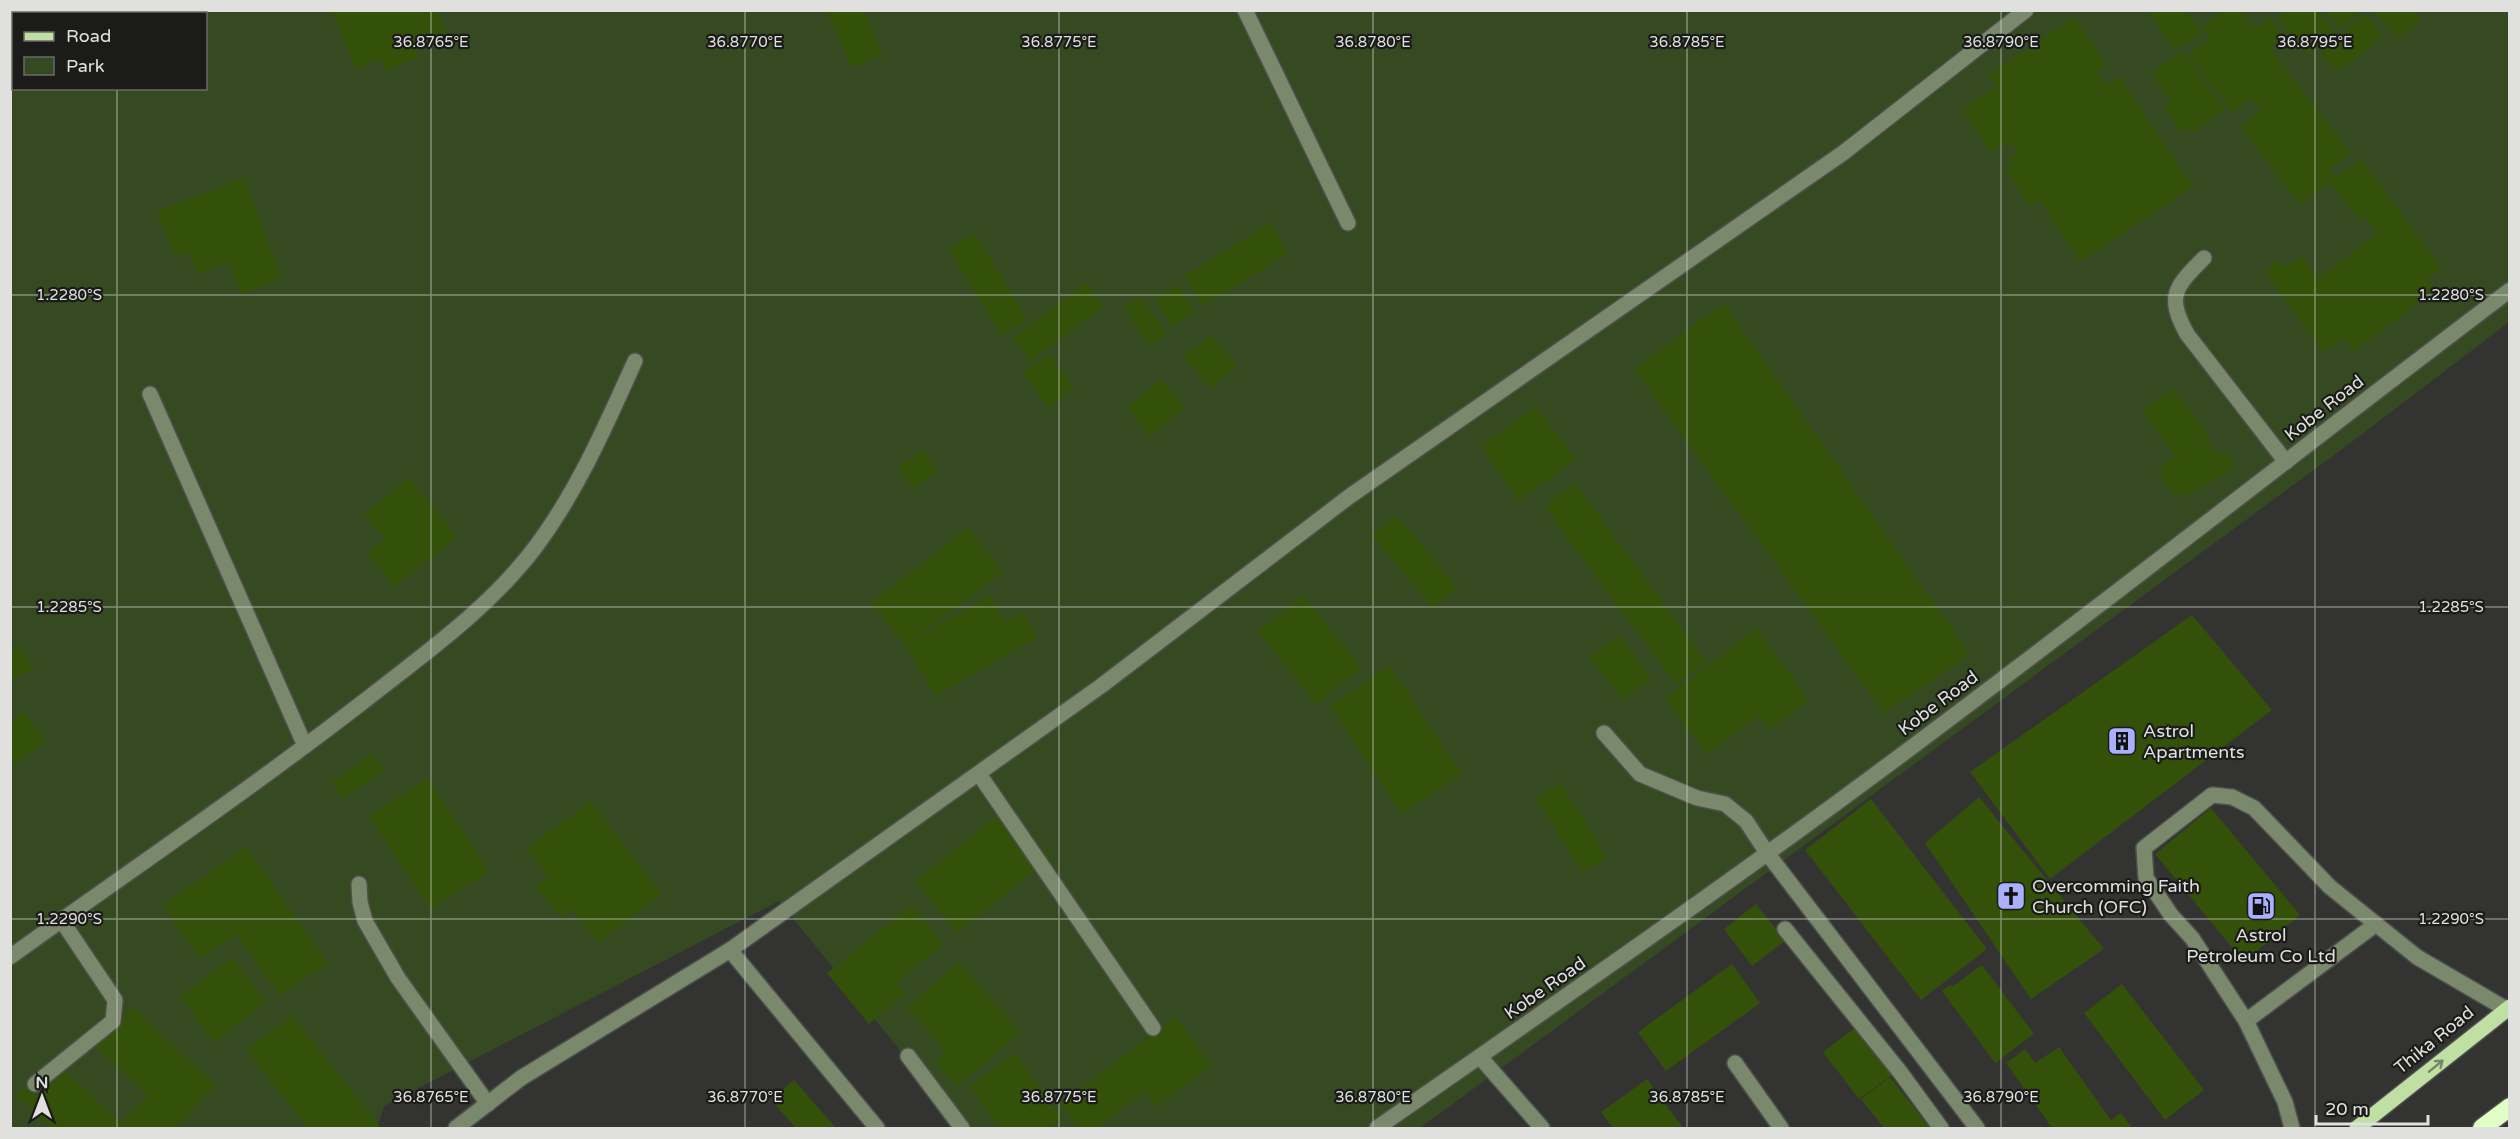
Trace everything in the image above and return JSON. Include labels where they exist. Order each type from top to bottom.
[{"type":"highway","points":[[2482,1128],[2510,1107]]},
{"type":"main road","name":"Thika Road","points":[[2357,1128],[2508,1008]]},
{"type":"street","points":[[1245,10],[1348,223]]},
{"type":"street","points":[[456,1128],[521,1078],[730,950],[979,774],[1101,687],[1350,496],[1843,153],[2026,10]]},
{"type":"street","points":[[2204,258],[2178,286],[2173,302],[2176,315],[2187,334],[2286,462]]},
{"type":"street","name":"Kobe Road","points":[[1377,1128],[1891,763],[2510,290]]},
{"type":"street","points":[[11,955],[62,921],[305,746],[422,656],[487,602],[537,545],[580,479],[635,361]]},
{"type":"street","points":[[150,394],[305,746]]},
{"type":"street","points":[[1604,733],[1640,774],[1697,798],[1725,804],[1746,821],[1767,853],[1977,1128]]},
{"type":"street","points":[[979,774],[1153,1029]]},
{"type":"street","points":[[2292,1128],[2284,1102],[2246,1021],[2192,938],[2172,915],[2146,878],[2145,848],[2212,795],[2232,797],[2254,808],[2330,887],[2417,957],[2508,1008]]},
{"type":"street","points":[[359,884],[360,902],[365,921],[398,978],[488,1104]]},
{"type":"street","points":[[35,1084],[113,1021],[116,1010],[115,1000],[62,921]]},
{"type":"street","points":[[2246,1021],[2376,924]]},
{"type":"street","points":[[1785,929],[1941,1128]]},
{"type":"street","points":[[730,950],[878,1128]]},
{"type":"street","points":[[908,1056],[962,1128]]},
{"type":"street","points":[[1480,1057],[1542,1128]]},
{"type":"street","points":[[1735,1063],[1781,1128]]},
{"type":"green space","points":[[10,11],[2509,11],[2509,322],[2353,441],[1420,1128],[963,1128],[779,901],[384,1106],[377,1128],[11,1128]]},
{"type":"building","points":[[331,10],[437,10],[447,34],[415,47],[418,57],[386,71],[381,59],[356,69]]},
{"type":"building","points":[[826,10],[864,10],[883,54],[852,68]]},
{"type":"building","points":[[2147,10],[2186,10],[2202,33],[2175,51]]},
{"type":"building","points":[[2224,10],[2240,10],[2255,29],[2268,17],[2284,36],[2270,48],[2351,153],[2330,169],[2336,178],[2361,159],[2442,268],[2427,279],[2433,286],[2415,300],[2418,303],[2354,351],[2344,338],[2324,353],[2264,271],[2278,261],[2285,268],[2302,256],[2318,278],[2378,233],[2365,216],[2359,220],[2330,182],[2300,205],[2240,127],[2261,111],[2251,98],[2232,112],[2188,55],[2210,37],[2202,27]]},
{"type":"building","points":[[2286,10],[2319,10],[2337,35],[2307,56],[2278,17]]},
{"type":"building","points":[[2324,10],[2361,10],[2340,29]]},
{"type":"building","points":[[2372,10],[2413,10],[2421,20],[2399,40]]},
{"type":"building","points":[[2365,14],[2383,36],[2338,72],[2320,51]]},
{"type":"building","points":[[2075,17],[2107,65],[2097,71],[2106,84],[2119,76],[2193,187],[2080,262],[2039,200],[2030,206],[2005,169],[2012,165],[2008,159],[2017,152],[2009,141],[1991,152],[1962,109],[1996,86],[1988,75]]},
{"type":"building","points":[[2182,51],[2225,110],[2193,133],[2189,128],[2182,133],[2164,108],[2171,102],[2151,74]]},
{"type":"building","points":[[244,178],[283,278],[241,295],[228,262],[198,274],[189,251],[175,257],[157,211]]},
{"type":"building","points":[[1270,223],[1289,253],[1203,306],[1184,276]]},
{"type":"building","points":[[975,233],[1028,321],[1001,336],[949,249]]},
{"type":"building","points":[[1086,282],[1104,306],[1031,361],[1013,338]]},
{"type":"building","points":[[1178,285],[1195,312],[1172,326],[1155,298]]},
{"type":"building","points":[[1141,296],[1167,334],[1150,346],[1123,308]]},
{"type":"building","points":[[1724,303],[1970,655],[1884,713],[1634,369]]},
{"type":"building","points":[[1211,335],[1237,366],[1210,389],[1184,357]]},
{"type":"building","points":[[1049,354],[1074,388],[1048,408],[1023,373]]},
{"type":"building","points":[[1161,379],[1185,408],[1150,436],[1127,408]]},
{"type":"building","points":[[2173,389],[2209,436],[2175,456],[2143,411]]},
{"type":"building","points":[[1536,406],[1576,459],[1519,501],[1480,446]]},
{"type":"building","points":[[2207,438],[2217,455],[2226,450],[2236,467],[2184,498],[2180,492],[2174,496],[2157,468]]},
{"type":"building","points":[[923,450],[938,471],[913,489],[898,467]]},
{"type":"building","points":[[410,478],[457,537],[395,587],[368,554],[385,539],[364,514]]},
{"type":"building","points":[[1575,483],[1707,662],[1676,685],[1544,506]]},
{"type":"building","points":[[1396,515],[1458,588],[1433,608],[1372,535]]},
{"type":"building","points":[[968,528],[1003,572],[905,645],[871,603]]},
{"type":"building","points":[[989,595],[1005,623],[1023,612],[1038,637],[936,696],[905,645]]},
{"type":"building","points":[[1303,595],[1362,668],[1317,704],[1258,632]]},
{"type":"building","name":"Astrol Apartments","points":[[2192,615],[2272,710],[2050,879],[1970,772]]},
{"type":"building","points":[[1756,628],[1809,700],[1770,730],[1759,716],[1707,755],[1665,699]]},
{"type":"building","points":[[1619,635],[1652,678],[1623,700],[1589,657]]},
{"type":"building","points":[[23,647],[33,670],[10,679],[10,651]]},
{"type":"building","points":[[1390,666],[1462,775],[1401,814],[1330,705]]},
{"type":"building","points":[[24,711],[46,741],[10,767],[10,721]]},
{"type":"building","points":[[372,754],[384,770],[343,799],[332,782]]},
{"type":"building","points":[[428,778],[489,871],[430,909],[369,816]]},
{"type":"building","points":[[1561,783],[1607,857],[1582,872],[1536,798]]},
{"type":"building","name":"Overcomming Faith Church (OFC)","points":[[1979,797],[2104,949],[2031,999],[1925,843]]},
{"type":"building","points":[[1871,799],[1987,949],[1921,1000],[1805,850]]},
{"type":"building","points":[[591,801],[662,894],[598,943],[572,908],[560,917],[536,886],[548,877],[526,849]]},
{"type":"building","points":[[1009,806],[1051,857],[957,933],[915,881]]},
{"type":"building","points":[[2211,808],[2300,915],[2244,962],[2155,854]]},
{"type":"building","points":[[246,847],[328,963],[280,996],[237,934],[200,959],[163,905]]},
{"type":"building","points":[[1756,904],[1785,941],[1752,966],[1724,929]]},
{"type":"building","points":[[911,905],[944,944],[897,982],[906,994],[869,1024],[827,973]]},
{"type":"building","points":[[232,957],[267,1001],[214,1042],[180,997]]},
{"type":"building","points":[[959,962],[1021,1032],[957,1087],[935,1062],[946,1052],[907,1008]]},
{"type":"building","points":[[1732,964],[1760,1003],[1666,1071],[1638,1032]]},
{"type":"building","points":[[1982,965],[2034,1034],[1995,1063],[1942,991],[1950,985],[1952,987]]},
{"type":"building","points":[[2122,984],[2204,1090],[2165,1120],[2084,1013]]},
{"type":"building","points":[[133,1008],[216,1085],[176,1128],[51,1128],[16,1096],[52,1059],[121,1123],[148,1095],[96,1047]]},
{"type":"building","points":[[292,1015],[381,1128],[308,1128],[246,1050]]},
{"type":"building","points":[[1175,1017],[1212,1065],[1156,1108],[1145,1092],[1097,1128],[1078,1128],[1060,1104]]},
{"type":"building","points":[[1856,1027],[1892,1075],[1859,1099],[1823,1052]]},
{"type":"building","points":[[2059,1047],[2111,1120],[2121,1113],[2132,1128],[2052,1128],[2006,1063],[2025,1049],[2035,1063]]},
{"type":"building","points":[[1015,1053],[1062,1118],[1047,1128],[1000,1128],[969,1086]]},
{"type":"building","points":[[1890,1077],[1930,1128],[1884,1128],[1861,1099]]},
{"type":"building","points":[[1647,1079],[1683,1128],[1613,1128],[1601,1112]]},
{"type":"building","points":[[794,1080],[836,1128],[796,1128],[771,1100]]},
{"type":"place","name":"Astrol Apartments","points":[[2122,741]]},
{"type":"place","name":"Overcomming Faith Church (OFC)","points":[[2011,896]]},
{"type":"place","name":"Astrol Petroleum Co Ltd","points":[[2261,906]]}]
